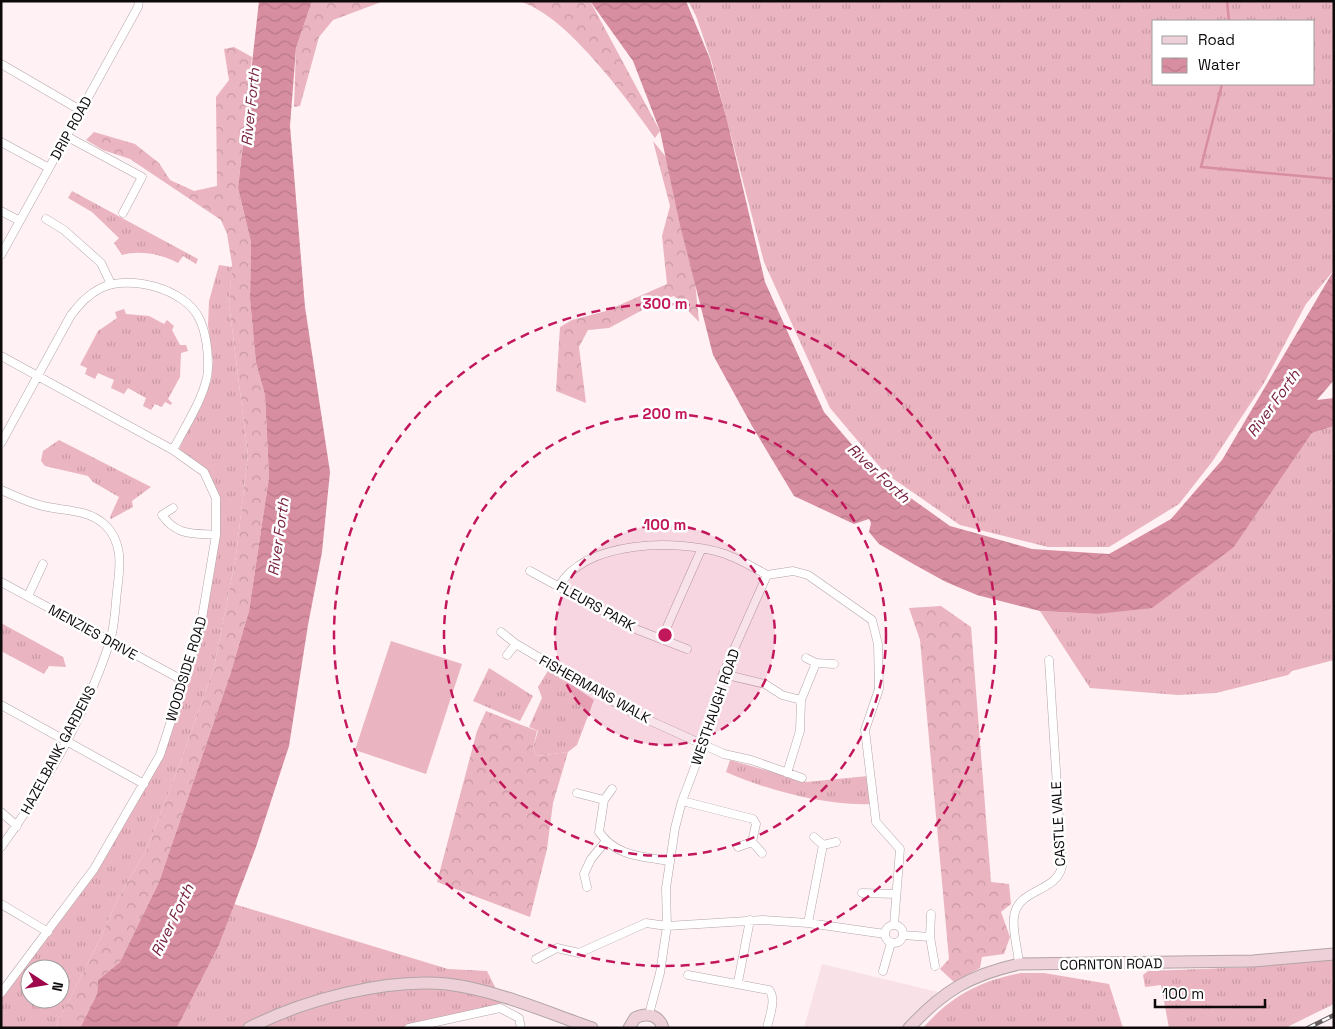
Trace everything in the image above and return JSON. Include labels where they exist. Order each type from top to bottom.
[{"type":"main road","name":"CORNTON ROAD","points":[[909,1028],[933,1003],[955,987],[991,970],[1019,964],[1254,961],[1334,954]]},
{"type":"main road","points":[[249,1028],[309,1002],[335,995],[389,987],[442,984],[496,996],[592,1028]]},
{"type":"main road","points":[[629,1028],[635,1018],[649,1014],[656,1017],[663,1028]]},
{"type":"street","name":"DRIP ROAD","points":[[1,255],[138,7],[139,1]]},
{"type":"street","points":[[1,64],[80,110]]},
{"type":"street","points":[[66,136],[142,176],[123,213]]},
{"type":"street","points":[[1,142],[49,168]]},
{"type":"street","points":[[1,211],[20,221]]},
{"type":"street","points":[[46,218],[64,230],[101,263],[112,284]]},
{"type":"street","points":[[1,443],[71,316],[85,297],[112,284],[141,283],[174,293],[194,310],[200,319],[207,352],[209,368],[206,384],[173,450]]},
{"type":"street","name":"WOODSIDE ROAD","points":[[1,356],[173,450],[204,472],[216,498],[216,535],[202,624],[160,755],[94,869],[1,993]]},
{"type":"street","name":"HAZELBANK GARDENS","points":[[1,490],[44,507],[72,510],[93,517],[104,524],[113,534],[120,566],[110,642],[95,682],[66,741],[17,826],[1,847]]},
{"type":"street","points":[[173,508],[162,515],[170,527],[184,532],[216,535]]},
{"type":"street","points":[[559,586],[563,578],[581,563],[621,548],[660,546],[701,550],[722,553],[767,575],[793,572],[808,574],[872,620],[878,644],[879,689],[865,730],[876,822],[900,850],[894,925]]},
{"type":"street","points":[[662,638],[701,550]]},
{"type":"street","points":[[28,596],[43,564]]},
{"type":"street","name":"FLEURS PARK","points":[[530,571],[638,630],[687,649]]},
{"type":"street","name":"WESTHAUGH ROAD","points":[[649,1014],[660,973],[668,926],[666,888],[669,861],[682,801],[704,743],[723,674],[767,575]]},
{"type":"street","name":"MENZIES DRIVE","points":[[1,582],[184,681]]},
{"type":"street","name":"FISHERMANS WALK","points":[[501,632],[516,644],[633,713],[730,756],[751,760],[802,778]]},
{"type":"street","points":[[507,655],[516,644]]},
{"type":"street","points":[[806,658],[816,663],[834,664]]},
{"type":"street","name":"CASTLE VALE","points":[[1019,964],[1014,916],[1021,900],[1051,883],[1060,875],[1062,866],[1049,660]]},
{"type":"street","points":[[787,773],[800,731],[800,700],[816,663]]},
{"type":"street","points":[[723,674],[766,684],[782,695],[800,700]]},
{"type":"street","points":[[1,705],[144,784]]},
{"type":"street","points":[[612,788],[604,800],[598,832],[620,852],[669,861]]},
{"type":"street","points":[[577,793],[604,800]]},
{"type":"street","points":[[682,801],[753,819],[756,824],[752,842]]},
{"type":"street","points":[[1,812],[17,826]]},
{"type":"street","points":[[814,837],[824,844],[836,842]]},
{"type":"street","points":[[587,887],[584,874],[591,859],[606,841]]},
{"type":"street","points":[[738,848],[752,842]]},
{"type":"street","points":[[752,842],[762,853]]},
{"type":"street","points":[[808,923],[824,844]]},
{"type":"street","points":[[862,893],[896,894]]},
{"type":"street","points":[[1,904],[48,932]]},
{"type":"street","points":[[931,914],[930,937],[935,966]]},
{"type":"street","points":[[738,982],[750,920]]},
{"type":"street","points":[[536,959],[557,948],[579,953],[646,923],[668,926],[750,920],[808,923],[885,934]]},
{"type":"street","points":[[885,934],[889,926],[894,925],[901,928],[903,935],[900,941],[891,943]]},
{"type":"street","points":[[885,934],[891,943]]},
{"type":"street","points":[[903,935],[930,937]]},
{"type":"street","points":[[883,972],[891,943]]},
{"type":"street","points":[[688,975],[728,983],[738,982],[768,990],[771,993],[772,1004],[767,1028]]},
{"type":"street","points":[[409,1028],[500,1008],[519,1018],[520,1028]]},
{"type":"shaded area","points":[[822,964],[938,992],[903,1028],[804,1028]]},
{"type":"green space","points":[[312,1],[384,1],[333,20],[319,37],[300,106],[294,107],[296,48]]},
{"type":"green space","points":[[517,1],[590,1],[660,131],[655,138],[612,80],[574,38],[535,8]]},
{"type":"green space","points":[[688,1],[1334,1],[1334,270],[1306,304],[1264,383],[1212,462],[1179,504],[1109,547],[1048,547],[960,525],[885,473],[830,408],[764,262],[712,63],[696,16]]},
{"type":"green space","points":[[234,47],[252,57],[238,188],[251,242],[250,299],[256,363],[265,395],[269,477],[249,611],[230,675],[159,882],[120,962],[98,980],[97,994],[80,1028],[55,1028],[65,1009],[70,1009],[70,998],[118,898],[146,851],[214,667],[236,556],[248,455],[229,304],[232,264],[227,234],[221,220],[130,159],[103,150],[86,140],[94,132],[135,144],[159,163],[170,180],[194,191],[217,186],[216,97],[229,80],[224,49]]},
{"type":"green space","points":[[653,141],[666,157],[693,261],[699,322],[674,296],[661,300],[609,328],[588,330],[579,347],[586,403],[556,391],[560,327],[572,320],[606,311],[667,284],[662,236],[670,206]]},
{"type":"green space","points":[[72,191],[198,259],[196,264],[183,256],[178,263],[165,257],[150,254],[122,255],[114,243],[119,238],[92,212],[68,198]]},
{"type":"green space","points":[[219,265],[232,267],[229,304],[248,455],[236,556],[214,667],[146,851],[118,898],[70,998],[70,959],[29,959],[97,868],[163,749],[206,610],[218,507],[204,469],[179,449],[211,381],[213,361],[208,325],[209,301]]},
{"type":"green space","points":[[124,309],[126,314],[149,316],[164,324],[167,320],[174,326],[172,330],[180,345],[186,345],[188,351],[181,353],[180,377],[168,399],[172,403],[171,405],[165,402],[162,407],[155,404],[151,410],[143,406],[146,398],[128,388],[124,394],[111,388],[114,380],[98,373],[95,379],[85,374],[87,368],[80,365],[98,331],[117,318],[115,312]]},
{"type":"green space","points":[[1334,426],[1334,660],[1292,671],[1288,675],[1216,693],[1178,695],[1090,688],[1040,611],[1097,614],[1234,547],[1312,433]]},
{"type":"green space","points":[[59,440],[151,487],[132,501],[133,507],[111,519],[110,517],[119,497],[93,482],[88,476],[45,466],[41,461],[43,451]]},
{"type":"green space","points":[[941,606],[971,627],[991,882],[1009,884],[1011,904],[1001,912],[1010,937],[1004,954],[982,957],[980,968],[954,982],[940,969],[949,959],[920,640],[909,608]]},
{"type":"green space","points":[[1,623],[63,657],[66,667],[49,666],[44,674],[1,651]]},
{"type":"green space","points":[[391,641],[462,664],[426,774],[355,750]]},
{"type":"green space","points":[[489,668],[533,696],[520,721],[473,701]]},
{"type":"green space","points":[[549,669],[594,700],[577,745],[568,752],[537,756],[533,748],[538,731],[529,727],[542,698],[538,687]]},
{"type":"green space","points":[[486,711],[537,731],[533,748],[537,756],[568,752],[553,803],[547,849],[530,917],[437,882],[477,731]]},
{"type":"green space","points":[[730,760],[807,782],[868,776],[871,804],[816,800],[778,791],[726,772]]},
{"type":"green space","points":[[234,904],[448,969],[487,971],[503,1003],[402,1028],[177,1028],[219,945]]},
{"type":"green space","points":[[1334,959],[1334,1004],[1285,1028],[1169,1028],[1161,985],[1145,987],[1143,975],[1148,971],[1254,967]]},
{"type":"green space","points":[[20,971],[20,1009],[65,1009],[55,1028],[1,1028],[1,997]]},
{"type":"green space","points":[[1021,973],[1044,973],[1109,984],[1123,1028],[923,1028],[944,1007],[967,991],[992,980]]},
{"type":"water","name":"River Forth","points":[[259,1],[312,1],[296,48],[290,126],[305,307],[330,472],[322,552],[308,625],[289,746],[256,847],[219,945],[177,1028],[80,1028],[97,994],[98,980],[120,962],[159,882],[230,675],[249,611],[269,477],[265,395],[256,363],[250,299],[251,242],[238,188]]},
{"type":"water","name":"River Forth","points":[[590,1],[686,1],[710,59],[727,120],[765,282],[824,412],[877,474],[950,526],[1032,549],[1109,554],[1171,519],[1222,460],[1334,270],[1334,380],[1317,400],[1334,398],[1334,426],[1312,433],[1234,547],[1152,608],[1097,614],[1040,611],[977,595],[946,582],[879,544],[869,532],[871,523],[869,519],[854,524],[794,496],[752,426],[713,355],[680,225],[660,131],[633,61]]},
{"type":"waterway","points":[[1227,1],[1229,20]]},
{"type":"waterway","points":[[1222,85],[1201,167],[1334,179]]},
{"type":"railway","points":[[1308,1028],[1334,1015]]}]
